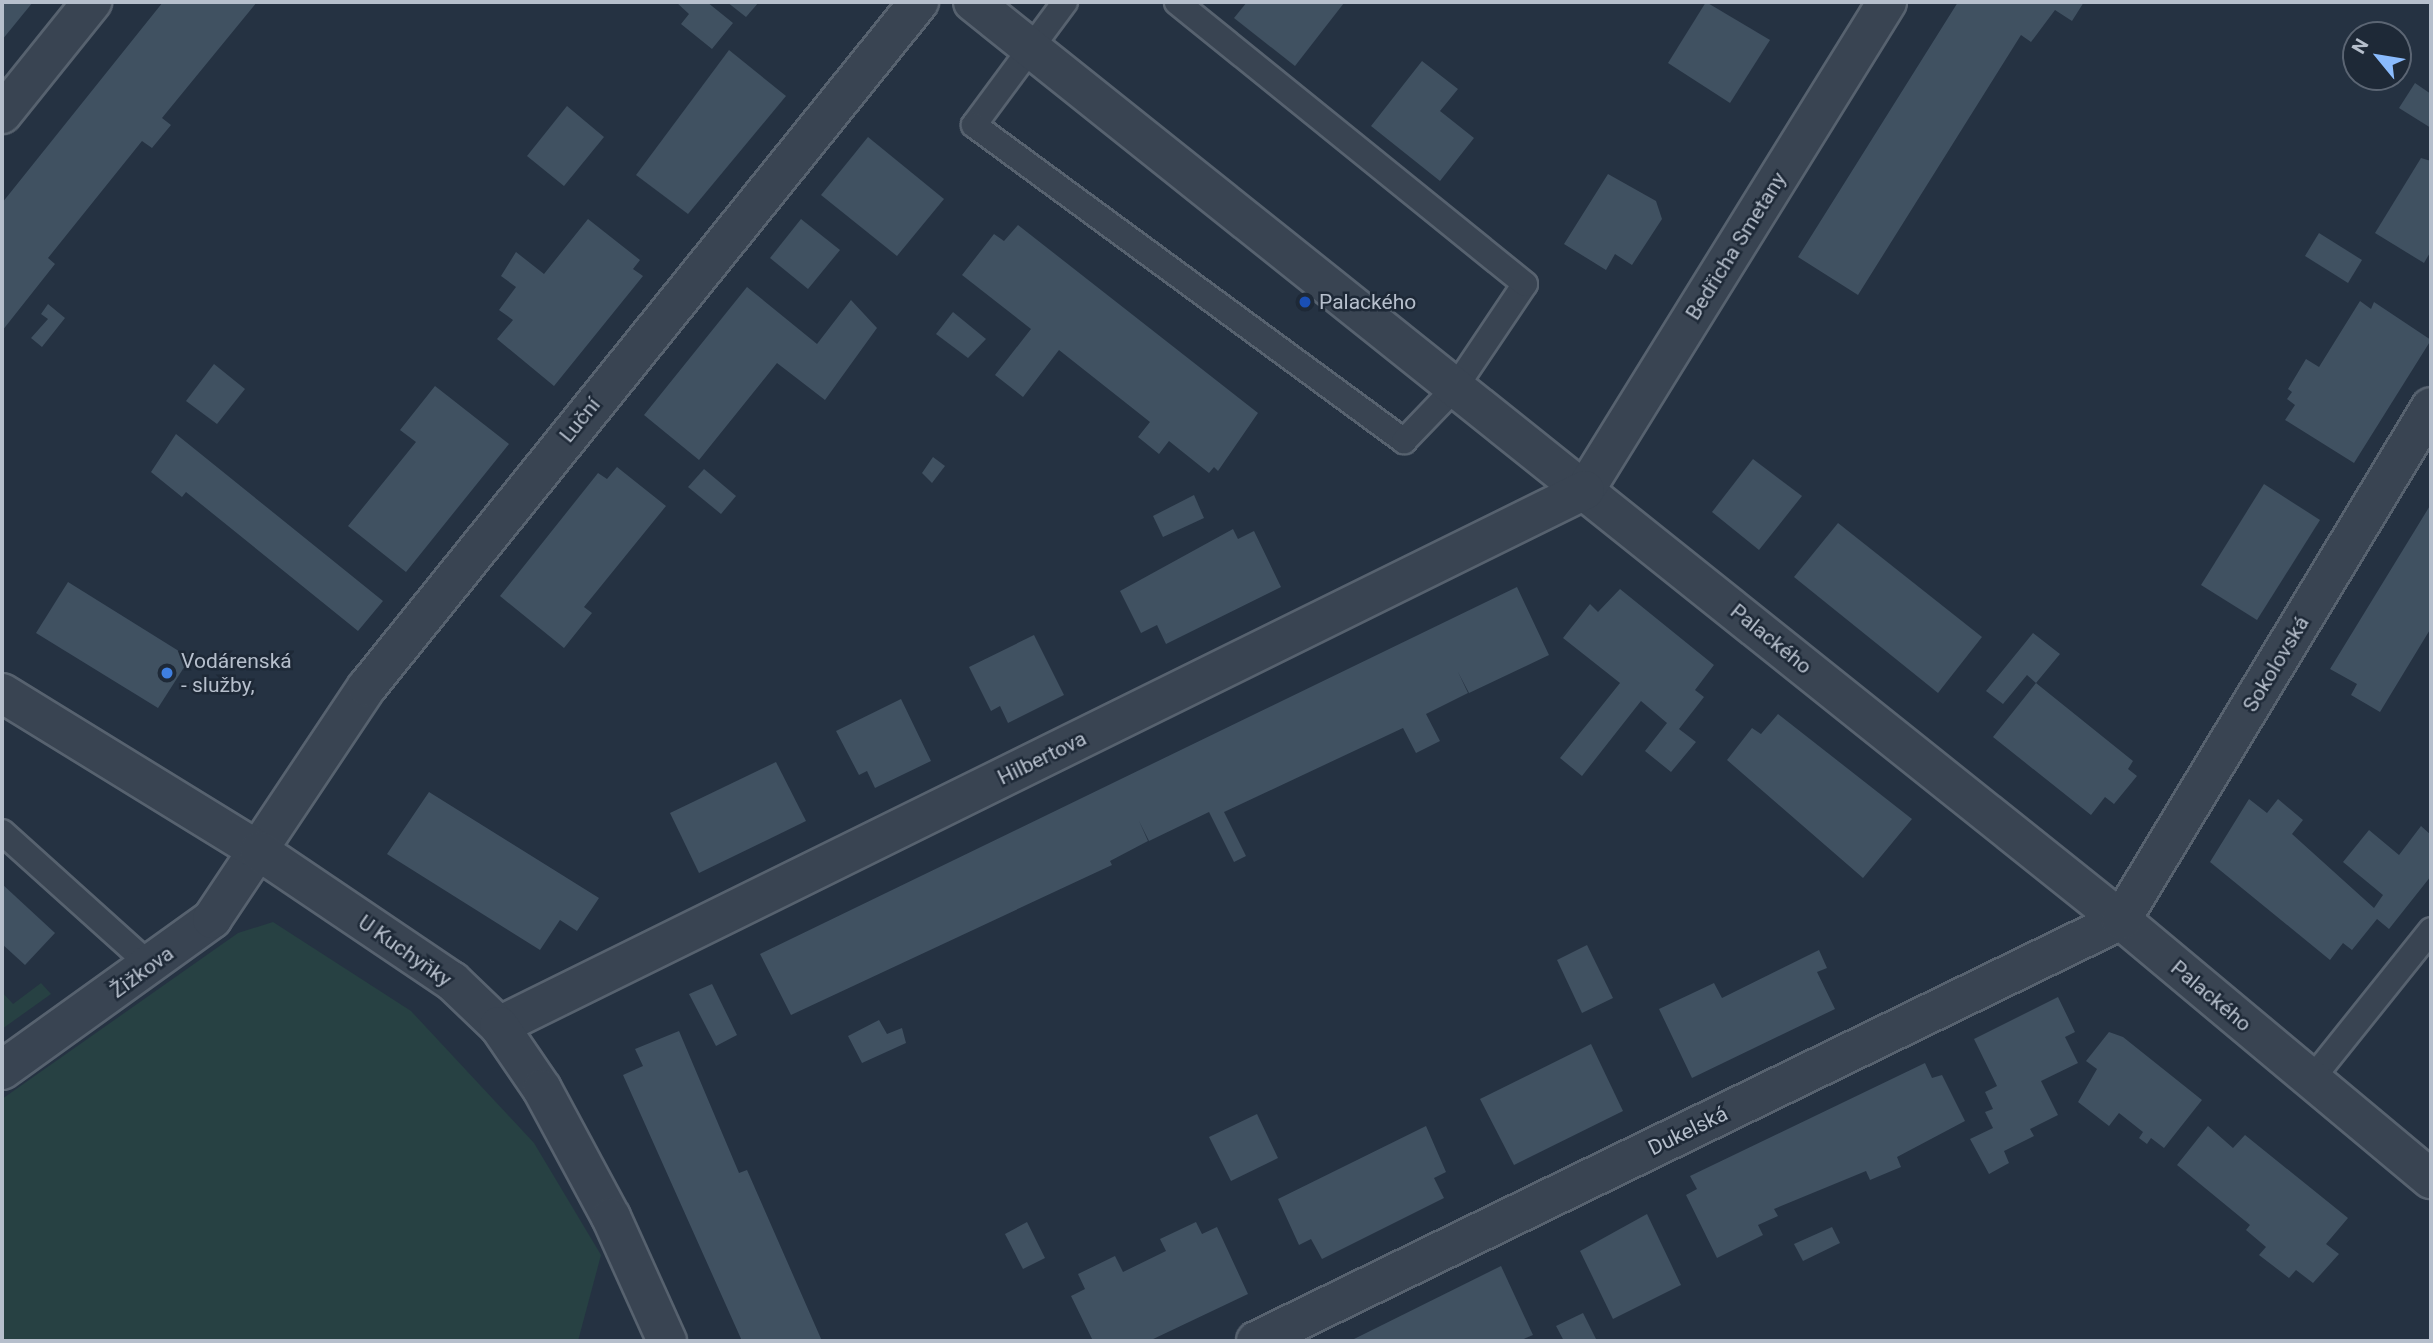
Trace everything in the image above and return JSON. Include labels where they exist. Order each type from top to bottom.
[{"type":"street","points":[[2,114],[92,2]]},
{"type":"street","name":"Luční","points":[[259,851],[367,687],[459,568],[919,2]]},
{"type":"street","name":"Palackého","points":[[973,2],[2121,920],[2431,1179]]},
{"type":"street","name":"Bedřicha Smetany","points":[[1586,490],[1887,2]]},
{"type":"street","name":"Sokolovská","points":[[2121,920],[2431,407]]},
{"type":"street","name":"Hilbertova","points":[[499,1026],[1586,490]]},
{"type":"street","name":"U Kuchyňky","points":[[2,694],[259,851],[452,981],[499,1026],[542,1089],[611,1217],[667,1341]]},
{"type":"street","name":"Žižkova","points":[[2,1070],[152,967],[212,919],[259,851]]},
{"type":"street","name":"Dukelská","points":[[1256,1341],[2121,920]]},
{"type":"lane","points":[[1065,2],[1033,50],[974,125],[1404,441],[1455,388],[1525,284],[1177,2]]},
{"type":"lane","points":[[2,832],[152,967]]},
{"type":"lane","points":[[2311,1080],[2431,930]]},
{"type":"green space","points":[[273,922],[411,1011],[534,1143],[601,1255],[578,1341],[2,1341],[2,1099],[238,933]]},
{"type":"green space","points":[[41,983],[51,994],[2,1029],[2,992],[13,1004]]},
{"type":"building","points":[[2,2],[33,2],[2,40]]},
{"type":"building","points":[[163,2],[257,2],[162,118],[171,125],[152,148],[142,141],[48,258],[55,264],[2,331],[2,203]]},
{"type":"building","points":[[676,2],[707,2],[733,23],[712,49],[681,24],[689,14]]},
{"type":"building","points":[[727,2],[759,2],[746,17]]},
{"type":"building","points":[[1247,2],[1344,3],[1295,66],[1234,18]]},
{"type":"building","points":[[1706,2],[1770,40],[1730,103],[1668,63]]},
{"type":"building","points":[[1958,2],[2084,2],[2072,21],[2055,10],[2031,42],[2021,35],[1858,295],[1798,257]]},
{"type":"building","points":[[729,50],[786,96],[688,214],[636,175]]},
{"type":"building","points":[[1422,61],[1458,89],[1440,111],[1474,138],[1440,181],[1371,126]]},
{"type":"building","points":[[2415,83],[2431,94],[2431,128],[2399,108]]},
{"type":"building","points":[[567,106],[604,137],[564,186],[527,156]]},
{"type":"building","points":[[868,137],[944,199],[897,256],[821,195]]},
{"type":"building","points":[[2421,158],[2431,161],[2431,251],[2424,263],[2375,233]]},
{"type":"building","points":[[1608,174],[1656,201],[1662,219],[1632,265],[1615,254],[1606,270],[1564,244]]},
{"type":"building","points":[[588,219],[640,260],[633,269],[643,276],[554,386],[497,339],[513,320],[499,310],[516,287],[501,276],[516,252],[544,274]]},
{"type":"building","points":[[801,219],[840,250],[808,289],[770,258]]},
{"type":"building","points":[[1018,225],[1258,413],[1218,471],[1214,467],[1209,473],[1169,441],[1159,454],[1138,437],[1150,422],[1059,350],[1023,397],[995,375],[1031,329],[962,275],[994,234],[1004,241]]},
{"type":"building","points":[[2319,233],[2362,260],[2348,283],[2305,256]]},
{"type":"building","points":[[747,287],[817,344],[851,300],[877,328],[825,400],[777,363],[699,460],[644,415]]},
{"type":"building","points":[[2360,301],[2371,309],[2374,302],[2431,340],[2354,463],[2285,420],[2295,405],[2287,399],[2292,392],[2288,389],[2306,359],[2319,367]]},
{"type":"building","points":[[48,304],[65,318],[42,347],[31,338],[48,319],[41,314]]},
{"type":"building","points":[[953,312],[986,339],[968,358],[936,334]]},
{"type":"building","points":[[214,364],[245,389],[217,424],[186,401]]},
{"type":"building","points":[[435,386],[509,444],[406,572],[348,526],[416,442],[400,430]]},
{"type":"building","points":[[176,434],[383,601],[358,631],[186,492],[182,497],[151,472]]},
{"type":"building","points":[[933,457],[945,466],[932,483],[922,473]]},
{"type":"building","points":[[1753,459],[1802,496],[1759,550],[1712,512]]},
{"type":"building","points":[[617,467],[666,506],[584,607],[592,613],[564,648],[500,596],[598,473],[607,479]]},
{"type":"building","points":[[704,469],[736,496],[721,514],[688,487]]},
{"type":"building","points":[[2264,484],[2320,520],[2257,620],[2201,585]]},
{"type":"building","points":[[1194,495],[1204,518],[1163,537],[1153,516]]},
{"type":"building","points":[[2431,504],[2431,628],[2380,712],[2351,695],[2357,684],[2330,669]]},
{"type":"building","points":[[1838,523],[1982,637],[1938,693],[1794,577]]},
{"type":"building","points":[[1233,529],[1238,539],[1254,531],[1281,587],[1166,644],[1157,625],[1141,633],[1120,591]]},
{"type":"building","points":[[68,582],[190,658],[158,708],[36,633]]},
{"type":"building","points":[[1517,587],[1549,655],[1469,693],[1458,672],[1468,693],[1426,714],[1440,741],[1416,753],[1403,728],[1224,812],[1246,856],[1234,862],[1209,812],[1149,841],[1139,821],[1148,841],[1110,861],[1112,865],[791,1015],[760,954]]},
{"type":"building","points":[[1620,589],[1714,665],[1695,690],[1704,697],[1679,729],[1696,742],[1671,772],[1645,751],[1667,723],[1641,701],[1582,776],[1560,758],[1620,683],[1563,638],[1590,604],[1598,612]]},
{"type":"building","points":[[2033,633],[2060,654],[2036,683],[2027,675],[2003,704],[1986,691]]},
{"type":"building","points":[[1034,635],[1064,695],[1008,723],[1000,706],[991,711],[969,667]]},
{"type":"building","points":[[2036,683],[2133,761],[2128,769],[2137,776],[2114,804],[2105,797],[2091,815],[1993,737]]},
{"type":"building","points":[[901,699],[931,761],[875,788],[867,771],[859,775],[836,731]]},
{"type":"building","points":[[1778,714],[1912,819],[1863,878],[1727,760],[1752,728],[1761,734]]},
{"type":"building","points":[[776,762],[806,821],[699,873],[670,813]]},
{"type":"building","points":[[429,792],[599,898],[577,931],[560,920],[540,950],[387,854]]},
{"type":"building","points":[[2249,799],[2267,813],[2278,799],[2303,820],[2292,834],[2374,908],[2383,895],[2343,862],[2369,830],[2399,855],[2421,826],[2431,835],[2431,876],[2389,929],[2377,919],[2352,950],[2343,943],[2330,960],[2210,862]]},
{"type":"building","points":[[2,884],[55,933],[25,965],[2,944]]},
{"type":"building","points":[[1587,945],[1613,998],[1582,1013],[1557,960]]},
{"type":"building","points":[[1819,950],[1827,968],[1817,972],[1835,1009],[1692,1078],[1659,1009],[1714,983],[1722,998]]},
{"type":"building","points":[[712,984],[737,1035],[716,1046],[689,994]]},
{"type":"building","points":[[2058,997],[2075,1032],[2065,1037],[2078,1063],[2041,1081],[2058,1115],[2030,1129],[2034,1136],[2004,1151],[2009,1163],[1989,1174],[1970,1139],[1993,1128],[1985,1112],[1993,1109],[1985,1092],[1997,1086],[1974,1039]]},
{"type":"building","points":[[879,1020],[887,1034],[902,1028],[906,1043],[862,1063],[848,1036]]},
{"type":"building","points":[[679,1031],[739,1173],[747,1170],[822,1341],[742,1341],[623,1075],[643,1066],[635,1049]]},
{"type":"building","points":[[2109,1032],[2123,1037],[2202,1100],[2164,1148],[2151,1138],[2147,1144],[2139,1138],[2143,1132],[2119,1113],[2109,1126],[2078,1102],[2097,1069],[2086,1061]]},
{"type":"building","points":[[1591,1044],[1623,1111],[1514,1165],[1480,1099]]},
{"type":"building","points":[[1925,1063],[1932,1078],[1942,1075],[1965,1121],[1897,1157],[1901,1167],[1870,1180],[1866,1171],[1774,1209],[1778,1216],[1758,1225],[1763,1235],[1717,1258],[1686,1195],[1697,1189],[1690,1176]]},
{"type":"building","points":[[1257,1114],[1278,1158],[1231,1181],[1209,1137]]},
{"type":"building","points":[[1426,1126],[1446,1172],[1434,1178],[1444,1198],[1322,1259],[1311,1239],[1299,1245],[1278,1199]]},
{"type":"building","points":[[2208,1126],[2233,1148],[2245,1135],[2348,1218],[2326,1244],[2339,1254],[2313,1283],[2296,1270],[2289,1278],[2259,1255],[2266,1247],[2246,1230],[2250,1225],[2177,1165]]},
{"type":"building","points":[[1647,1214],[1681,1285],[1613,1319],[1580,1251]]},
{"type":"building","points":[[1027,1222],[1045,1258],[1023,1269],[1005,1234]]},
{"type":"building","points":[[1196,1222],[1202,1234],[1217,1227],[1248,1294],[1149,1341],[1093,1341],[1071,1296],[1085,1289],[1078,1274],[1115,1256],[1123,1272],[1166,1251],[1160,1239]]},
{"type":"building","points":[[1832,1227],[1840,1243],[1803,1261],[1794,1244]]},
{"type":"building","points":[[1501,1266],[1533,1335],[1519,1341],[1350,1341]]},
{"type":"building","points":[[1583,1313],[1597,1341],[1564,1341],[1556,1326]]},
{"type":"place","name":"Palackého","points":[[1305,302]]},
{"type":"place","name":"Vodárenská - služby,","points":[[167,673]]}]
